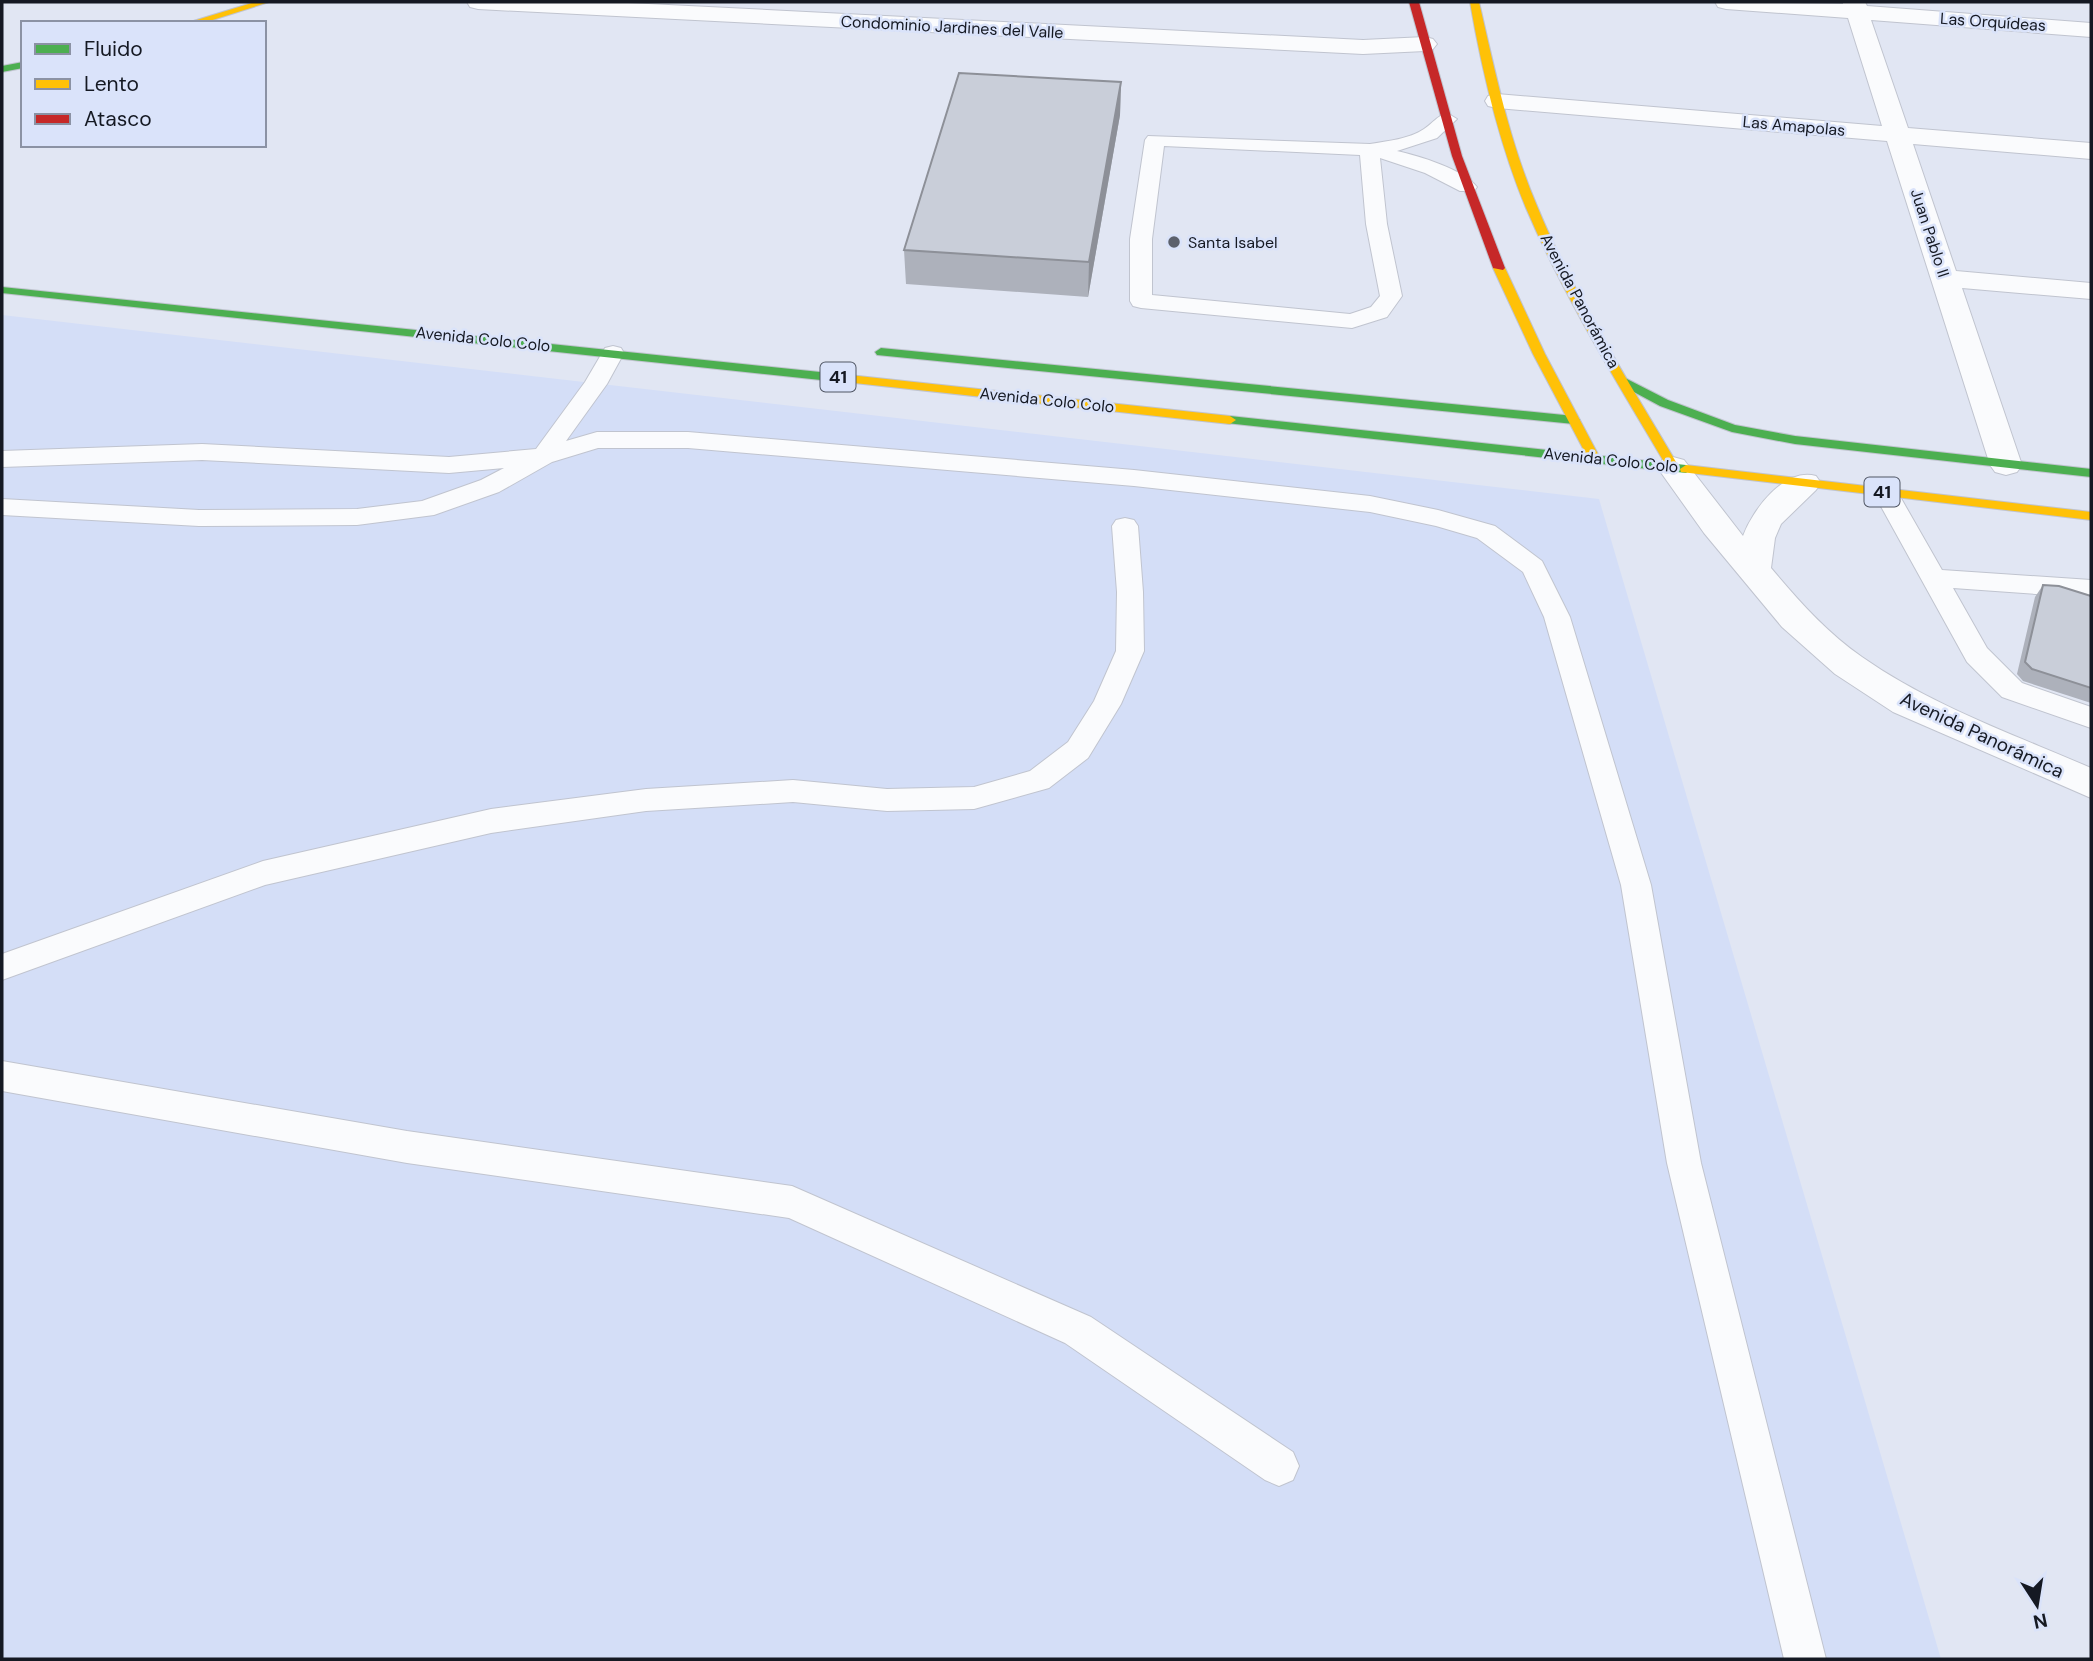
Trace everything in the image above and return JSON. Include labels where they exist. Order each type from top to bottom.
[{"type":"street","points":[[199,21],[264,2]]},
{"type":"street","name":"Condominio Jardines del Valle","points":[[478,2],[1363,47],[1425,44]]},
{"type":"street","points":[[1414,2],[1467,187],[1518,312],[1594,458]]},
{"type":"street","name":"Avenida Panorámica","points":[[1474,2],[1497,101],[1515,163],[1555,261],[1673,467],[1716,525],[1794,618],[1838,657],[1906,703],[2091,784]]},
{"type":"street","name":"Las Orquídeas","points":[[1727,2],[1856,7],[2091,30]]},
{"type":"street","name":"Juan Pablo II","points":[[1856,7],[2006,465]]},
{"type":"street","points":[[2,69],[21,65]]},
{"type":"street","name":"Las Amapolas","points":[[1497,101],[2091,151]]},
{"type":"street","points":[[1945,278],[2091,291]]},
{"type":"street","name":"Avenida Colo Colo","points":[[2,290],[1594,458],[2091,516]]},
{"type":"street","name":"Avenida Colo Colo","points":[[881,352],[1574,420]]},
{"type":"street","points":[[1625,382],[1664,404],[1732,428],[1795,440],[2091,473]]},
{"type":"street","points":[[1754,568],[1757,539],[1765,522],[1776,508],[1805,483]]},
{"type":"lane","points":[[1370,150],[1406,143],[1430,134],[1447,119]]},
{"type":"lane","points":[[1370,150],[1378,244],[1391,296],[1379,312],[1352,321],[1141,301],[1141,239],[1155,140],[1370,150],[1409,158],[1439,170],[1467,187]]},
{"type":"lane","points":[[2,507],[199,518],[357,517],[425,509],[490,486],[543,456],[613,353]]},
{"type":"lane","points":[[2,459],[202,452],[449,466],[543,456],[597,440],[688,440],[1134,478],[1356,503],[1438,517],[1486,533],[1533,567],[1557,617],[1636,885],[1684,1163],[1805,1659]]},
{"type":"lane","points":[[1885,492],[1977,654],[2012,690],[2091,718]]},
{"type":"lane","points":[[2,526],[82,511]]},
{"type":"lane","points":[[2,967],[262,873],[491,821],[646,800],[793,791],[887,800],[974,798],[1038,780],[1078,750],[1107,704],[1130,651],[1130,592],[1125,526]]},
{"type":"lane","points":[[1934,578],[2091,589]]},
{"type":"lane","points":[[2,1076],[407,1147],[792,1202],[1078,1330],[1279,1466]]},
{"type":"shaded area","points":[[2,315],[1599,499],[1941,1659],[2,1659]]},
{"type":"building","points":[[959,73],[1121,82],[1089,262],[904,250]]},
{"type":"building","points":[[2043,585],[2059,586],[2091,596],[2091,688],[2032,669],[2025,662]]},
{"type":"traffic: fast","points":[[2,69],[21,65]]},
{"type":"traffic: fast","points":[[2,290],[849,379]]},
{"type":"traffic: fast","points":[[881,352],[1574,420]]},
{"type":"traffic: fast","points":[[1625,382],[1664,403],[1732,428],[1795,440],[2091,473]]},
{"type":"traffic: fast","points":[[1230,420],[1686,469]]},
{"type":"traffic: slow","points":[[199,21],[264,2]]},
{"type":"traffic: slow","points":[[1474,2],[1505,131],[1531,206],[1579,306],[1673,467]]},
{"type":"traffic: slow","points":[[1499,268],[1539,354],[1594,458]]},
{"type":"traffic: slow","points":[[849,379],[1230,420]]},
{"type":"traffic: slow","points":[[1686,469],[2091,516]]},
{"type":"traffic: jam","points":[[1414,2],[1457,156],[1499,268]]},
{"type":"place","name":"Santa Isabel","points":[[1174,242]]}]
